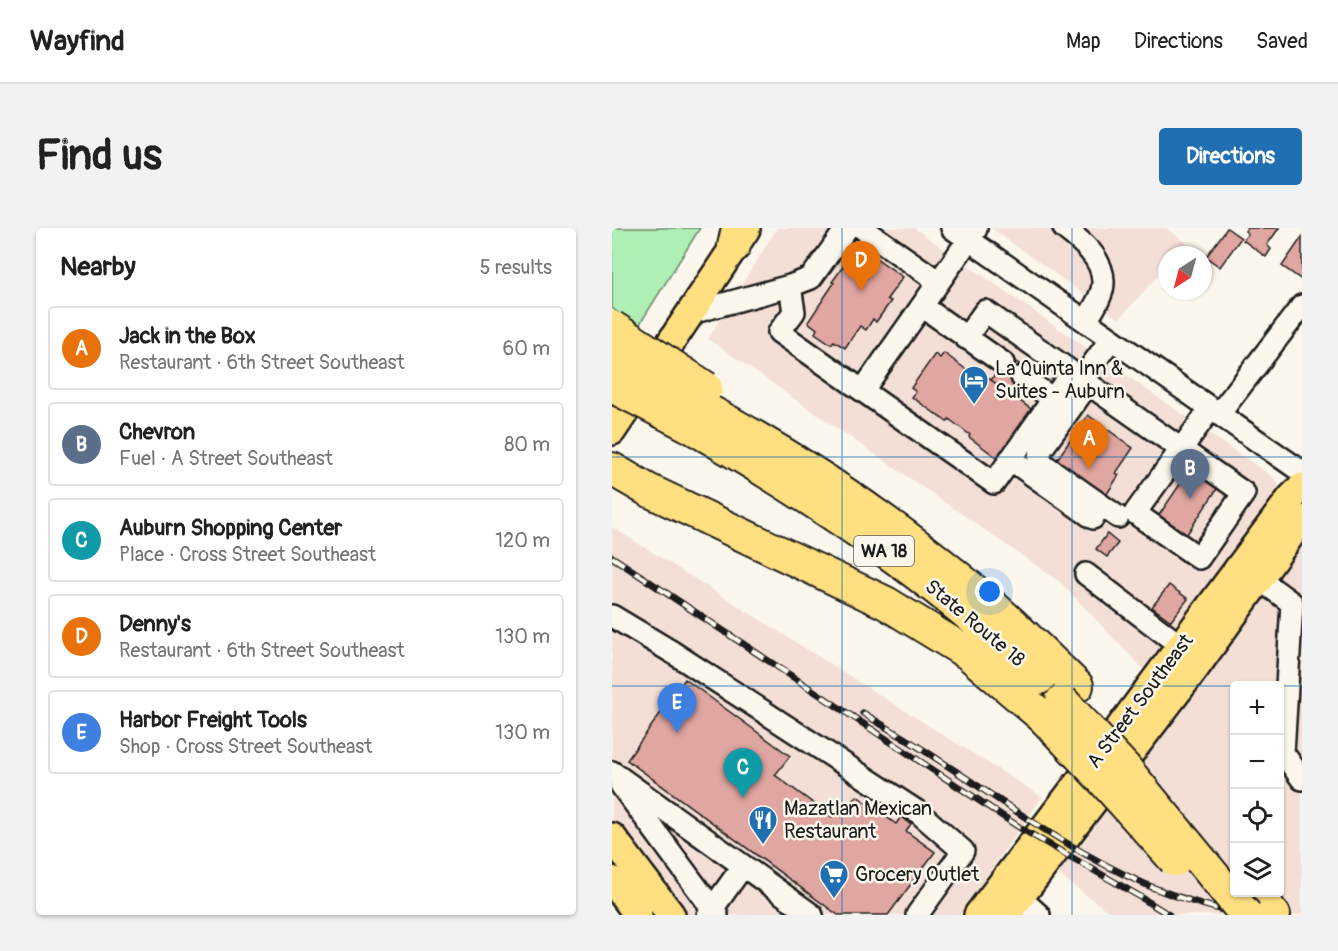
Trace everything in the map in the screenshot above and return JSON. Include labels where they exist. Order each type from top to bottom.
[{"type":"highway","points":[[612,327],[698,406]]},
{"type":"highway","name":"State Route 18","points":[[612,361],[772,447],[844,492],[930,555],[983,598],[1021,632],[1061,702],[1157,776],[1230,863]]},
{"type":"highway","name":"State Route 18","points":[[612,386],[698,406],[777,477],[901,563],[980,625],[1061,702],[1131,775],[1246,915]]},
{"type":"highway","points":[[612,469],[648,490],[825,572],[886,603],[969,654],[1061,702],[1104,780],[1224,915]]},
{"type":"highway","points":[[1259,897],[1274,915]]},
{"type":"main road","points":[[612,430],[691,313],[740,234]]},
{"type":"main road","name":"A Street Southeast","points":[[978,915],[1291,498],[1302,487]]},
{"type":"main road","name":"A Street Southeast","points":[[1021,909],[1302,519]]},
{"type":"main road","points":[[612,837],[671,915]]},
{"type":"main road","points":[[612,880],[638,915]]},
{"type":"street","points":[[691,313],[790,286],[811,278],[847,228]]},
{"type":"street","points":[[862,228],[939,282]]},
{"type":"street","points":[[1064,228],[1097,258],[1104,283],[1097,304],[1086,321]]},
{"type":"street","points":[[863,390],[939,282],[966,232],[1111,339],[1302,472]]},
{"type":"street","points":[[790,286],[794,312],[779,332],[994,483],[1053,399],[1081,378]]},
{"type":"street","points":[[922,306],[1003,363]]},
{"type":"street","points":[[1010,459],[1099,521],[1127,515],[1302,306]]},
{"type":"street","points":[[966,338],[985,311],[1081,378],[1244,493],[1199,558],[1043,464],[1039,457],[1081,378],[1111,339]]},
{"type":"street","points":[[1022,377],[1053,399]]},
{"type":"street","points":[[1086,574],[1181,646]]},
{"type":"street","points":[[1259,579],[1292,603],[1283,753],[1302,779]]},
{"type":"street","points":[[612,616],[672,652],[918,812],[963,851],[917,915]]},
{"type":"street","points":[[612,772],[713,913],[743,866]]},
{"type":"street","points":[[612,772],[812,915]]},
{"type":"shaded area","points":[[777,228],[914,228],[1274,478],[1278,483],[1278,495],[1149,675],[1060,582],[708,339]]},
{"type":"shaded area","points":[[991,228],[1166,228],[1187,243],[1184,246],[1158,246],[1158,276],[1119,319]]},
{"type":"shaded area","points":[[612,527],[1042,797],[959,915],[684,915],[612,821]]},
{"type":"shaded area","points":[[1302,546],[1302,915],[1113,915],[1058,874]]},
{"type":"green space","points":[[612,228],[700,228],[638,327],[612,308]]},
{"type":"building","points":[[1227,228],[1241,238],[1220,267],[1212,261],[1212,249]]},
{"type":"building","points":[[1247,228],[1279,228],[1267,245],[1271,249],[1266,257],[1243,240],[1248,234],[1245,231]]},
{"type":"building","points":[[1302,237],[1302,280],[1282,266]]},
{"type":"building","points":[[860,247],[903,277],[887,299],[891,301],[876,322],[873,319],[866,330],[860,326],[845,348],[834,341],[831,344],[815,333],[817,329],[808,322],[834,283],[832,282],[847,261],[850,263]]},
{"type":"building","name":"La Quinta Inn & Suites - Auburn","points":[[944,353],[983,382],[987,377],[1035,412],[1000,460],[949,419],[947,422],[912,397],[916,392],[911,388],[935,354],[940,358]]},
{"type":"building","points":[[1008,356],[1027,370],[1010,394],[991,380]]},
{"type":"building","points":[[1088,415],[1133,448],[1116,473],[1119,475],[1105,497],[1053,465]]},
{"type":"building","points":[[1196,461],[1223,480],[1185,537],[1157,518]]},
{"type":"building","points":[[1107,534],[1118,543],[1107,557],[1096,549]]},
{"type":"building","points":[[1169,585],[1188,599],[1171,621],[1152,607]]},
{"type":"building","points":[[685,679],[790,756],[775,775],[832,817],[844,800],[850,805],[857,796],[896,824],[901,817],[911,824],[906,831],[935,852],[888,915],[838,915],[627,760]]},
{"type":"railway","points":[[612,557],[1022,829],[1169,915]]},
{"type":"railway","points":[[863,713],[1061,840],[1117,871],[1158,890],[1242,915]]},
{"type":"place","name":"Denny's","points":[[861,291]]},
{"type":"place","name":"La Quinta Inn & Suites - Auburn","points":[[974,406]]},
{"type":"place","name":"Jack in the Box","points":[[1089,469]]},
{"type":"place","name":"Chevron","points":[[1190,499]]},
{"type":"place","name":"Harbor Freight Tools","points":[[677,733]]},
{"type":"place","name":"Auburn Shopping Center","points":[[743,798]]},
{"type":"place","name":"Mazatlan Mexican Restaurant","points":[[763,846]]},
{"type":"place","name":"Grocery Outlet","points":[[834,900]]}]
